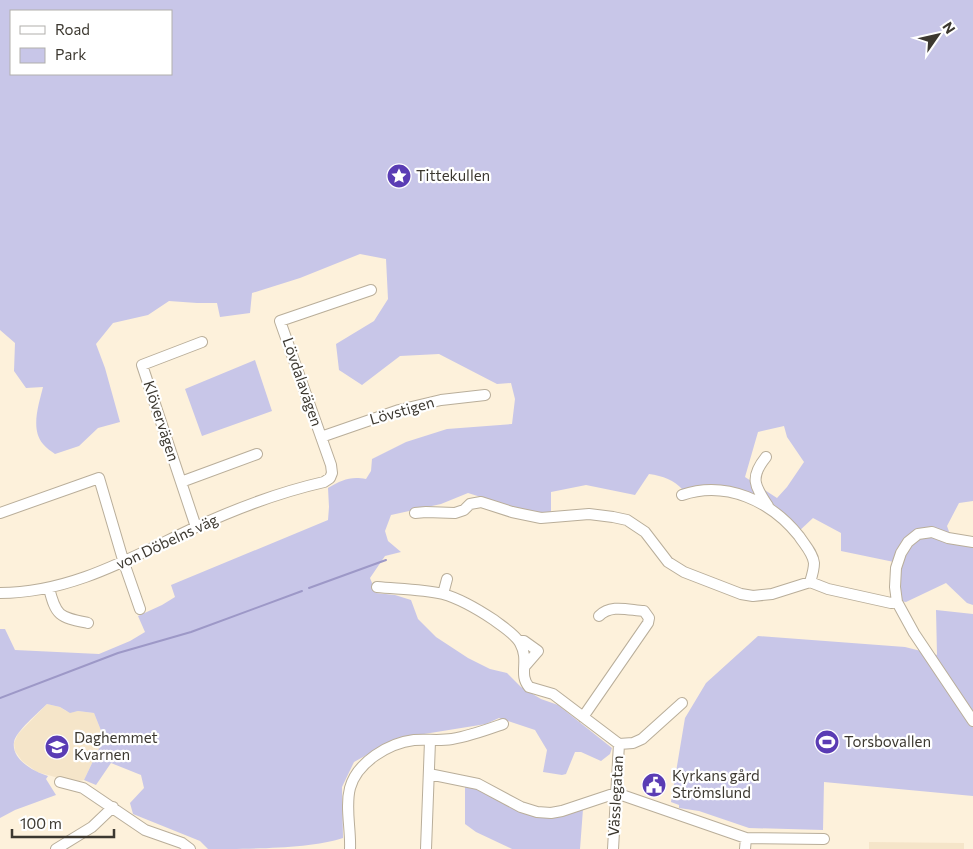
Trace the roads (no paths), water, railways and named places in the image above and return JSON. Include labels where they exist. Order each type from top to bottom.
[{"type":"street","name":"Lövdalavägen","points":[[330,478],[332,473],[331,465],[280,320],[371,290]]},
{"type":"street","name":"Klövervägen","points":[[196,527],[142,365],[202,342]]},
{"type":"street","name":"Lövstigen","points":[[321,437],[399,410],[441,400],[485,395]]},
{"type":"street","name":"Klövervägen","points":[[181,482],[257,454]]},
{"type":"street","points":[[766,457],[756,471],[754,478],[756,488],[769,508]]},
{"type":"street","points":[[0,513],[99,478],[124,563],[140,609]]},
{"type":"street","name":"von Döbelns väg","points":[[0,593],[20,593],[49,588],[89,576],[124,563],[196,527],[271,497],[324,482],[330,478]]},
{"type":"street","points":[[682,495],[696,490],[715,489],[734,492],[769,508],[790,525],[811,554],[814,562],[810,582]]},
{"type":"street","points":[[415,514],[426,512],[455,513],[464,510],[470,504],[481,502],[512,512],[541,518],[589,514],[613,517],[626,520],[645,532],[668,562],[684,572],[740,594],[753,596],[772,594],[810,582],[828,589],[890,603],[897,602]]},
{"type":"street","points":[[973,542],[948,538],[932,532],[918,534],[908,542],[901,553],[896,568],[895,587],[897,602],[914,633],[973,721]]},
{"type":"street","points":[[443,594],[447,579]]},
{"type":"street","points":[[49,588],[57,612],[88,623]]},
{"type":"street","points":[[377,588],[443,594],[468,605],[490,618],[519,641],[524,641],[538,651],[525,666],[523,678],[529,687],[549,692],[619,744],[633,743],[642,739],[682,703]]},
{"type":"street","points":[[583,717],[648,623],[649,618],[644,611],[614,609],[605,611],[599,616]]},
{"type":"street","points":[[350,849],[349,794],[352,781],[371,759],[403,742],[452,739],[503,724]]},
{"type":"street","points":[[426,849],[430,741]]},
{"type":"street","name":"Vässlegatan","points":[[612,849],[619,744]]},
{"type":"street","points":[[429,774],[478,784],[521,807],[544,813],[562,812],[616,793],[745,844],[824,839]]},
{"type":"street","points":[[60,782],[83,788],[145,830],[183,847]]},
{"type":"street","points":[[56,849],[92,827],[113,807]]},
{"type":"waterway","points":[[309,588],[386,560]]},
{"type":"waterway","points":[[0,698],[118,653],[191,632],[302,591]]},
{"type":"place","name":"Tittekullen","points":[[399,176]]},
{"type":"place","name":"Torsbovallen","points":[[827,742]]},
{"type":"place","name":"Daghemmet Kvarnen","points":[[57,747]]},
{"type":"place","name":"Kyrkans gård Strömslund","points":[[654,785]]}]
